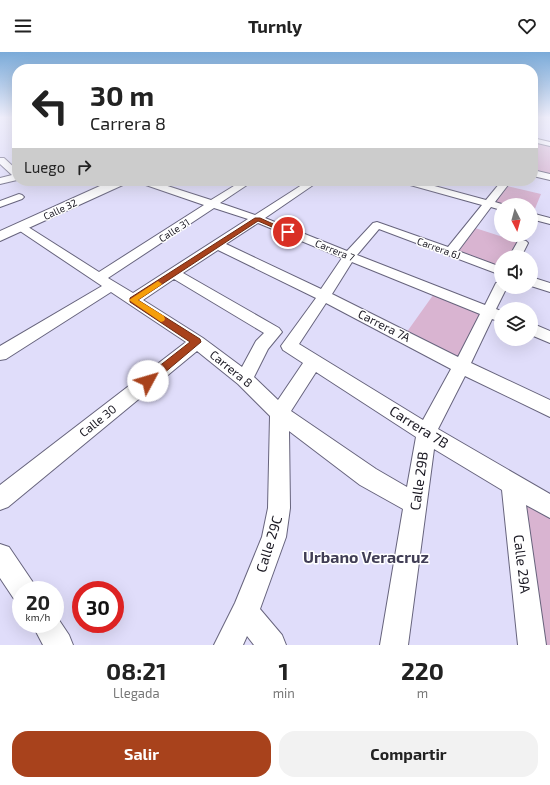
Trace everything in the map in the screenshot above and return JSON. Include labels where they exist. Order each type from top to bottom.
[{"type":"main road","name":"Calle 32","points":[[0,237],[110,186]]},
{"type":"street","points":[[0,160],[12,157]]},
{"type":"street","points":[[0,160],[12,171]]},
{"type":"street","points":[[538,174],[550,177]]},
{"type":"street","points":[[0,181],[12,177]]},
{"type":"street","name":"Carrera 7","points":[[158,186],[257,219],[494,315]]},
{"type":"street","name":"Calle 31","points":[[99,278],[240,186]]},
{"type":"street","points":[[133,300],[306,186]]},
{"type":"street","points":[[424,186],[494,205]]},
{"type":"street","points":[[450,252],[472,227],[502,186]]},
{"type":"street","points":[[0,204],[19,197]]},
{"type":"street","points":[[538,218],[550,221]]},
{"type":"street","name":"Carrera 6J","points":[[342,253],[377,225],[494,268]]},
{"type":"street","name":"Carrera 8","points":[[21,227],[197,342],[244,379],[279,413],[368,476],[416,504]]},
{"type":"street","points":[[518,250],[522,243]]},
{"type":"street","name":"Carrera 7A","points":[[218,245],[324,296],[550,409]]},
{"type":"street","points":[[324,296],[342,253]]},
{"type":"street","points":[[174,274],[274,332],[262,345],[244,379]]},
{"type":"street","points":[[538,284],[550,288]]},
{"type":"street","points":[[0,354],[112,286]]},
{"type":"street","name":"Carrera 7B","points":[[324,296],[289,346],[426,433],[550,507]]},
{"type":"street","name":"Calle 29B","points":[[394,645],[426,433],[462,366],[494,315]]},
{"type":"street","points":[[538,332],[550,337]]},
{"type":"street","name":"Calle 30","points":[[0,499],[197,342]]},
{"type":"street","points":[[279,413],[314,361]]},
{"type":"street","name":"Calle 29C","points":[[228,645],[245,612],[274,537],[279,508],[279,413]]},
{"type":"street","name":"Calle 29A","points":[[512,484],[532,645]]},
{"type":"street","points":[[0,556],[17,581]]},
{"type":"street","points":[[245,612],[272,645]]},
{"type":"street","points":[[52,633],[59,645]]},
{"type":"shaded area","points":[[538,146],[550,146],[550,177],[538,174]]},
{"type":"shaded area","points":[[502,186],[541,194],[538,201],[538,198],[494,198],[494,204],[488,204]]},
{"type":"shaded area","points":[[472,227],[494,234],[494,242],[522,243],[518,250],[494,250],[494,269],[450,253]]},
{"type":"shaded area","points":[[436,291],[487,312],[461,366],[404,336]]},
{"type":"shaded area","points":[[512,484],[550,507],[550,645],[530,645]]},
{"type":"slow traffic","points":[[158,284],[133,300],[161,319]]},
{"type":"district","name":"Urbano Veracruz","points":[[366,557]]},
{"type":"route","points":[[148,381],[197,342],[133,300],[257,219],[288,232]]}]
